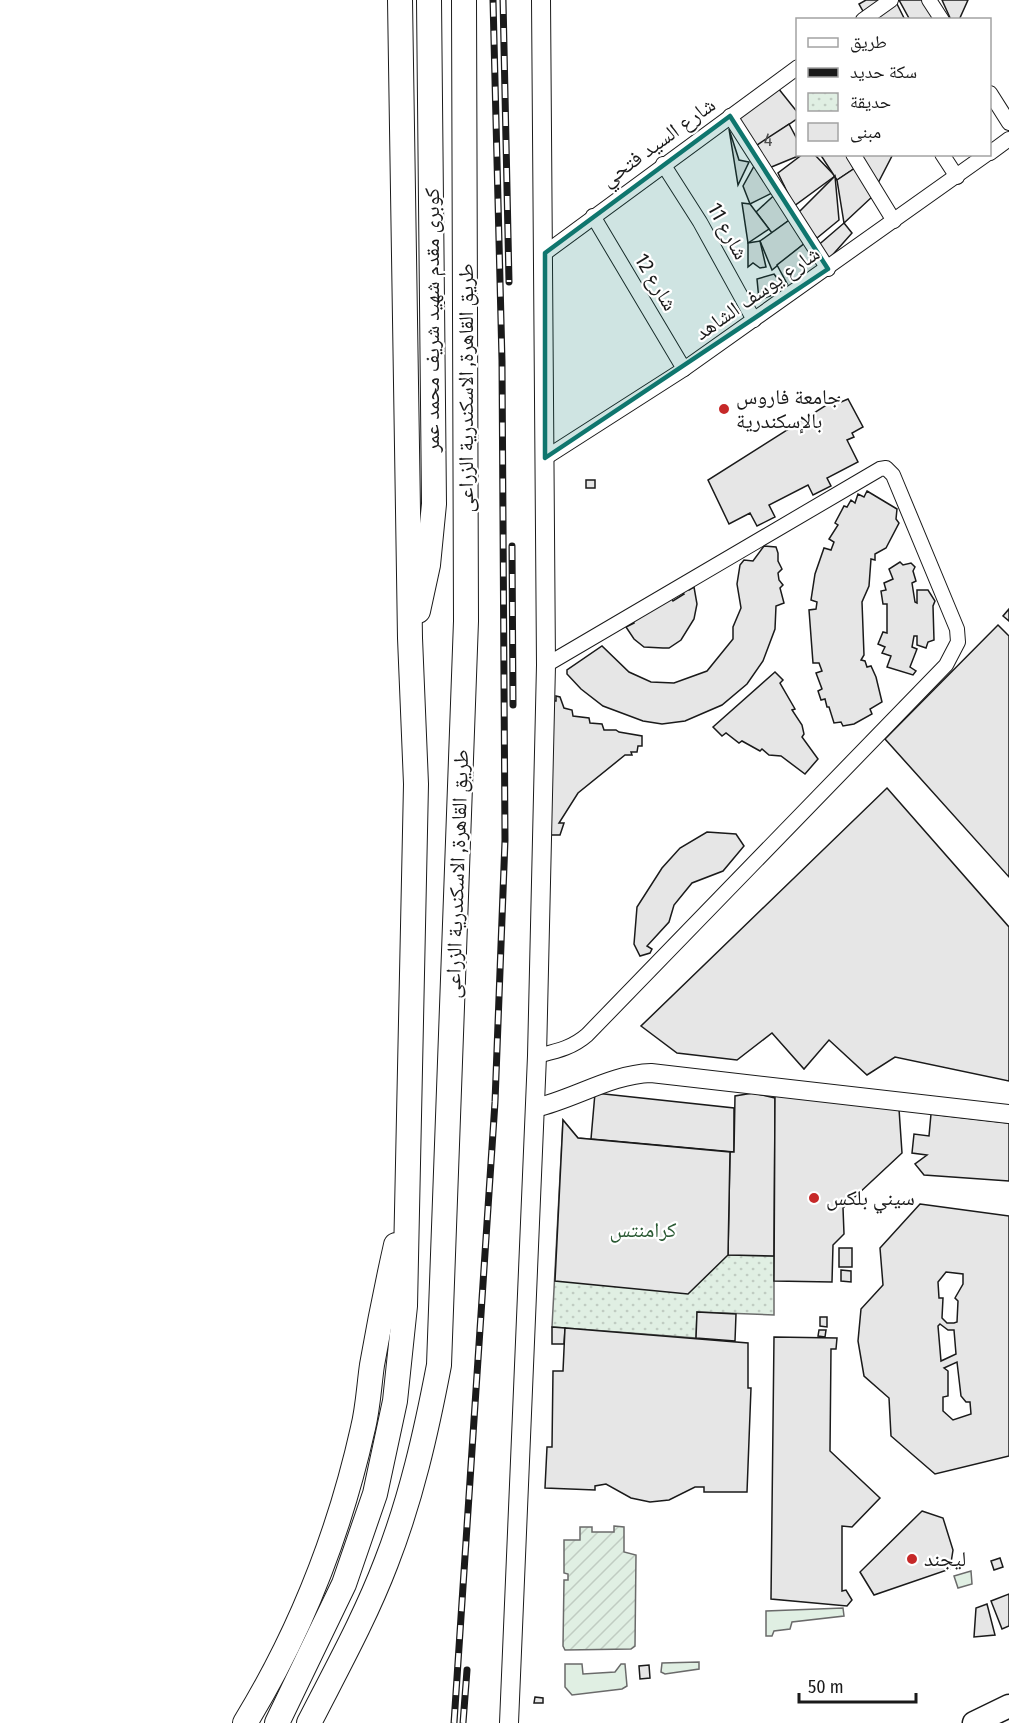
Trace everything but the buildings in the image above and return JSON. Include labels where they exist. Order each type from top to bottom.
[{"type":"highway","name":"طريق القاهرة, الاسكندرية الزراعى","points":[[277,1723],[344,1584],[361,1539],[384,1459],[402,1353],[408,1199],[416,784],[410,638],[400,0]]},
{"type":"highway","name":"كوبرى مقدم شهيد شريف محمد عمر","points":[[410,638],[428,565],[434,504],[429,0]]},
{"type":"highway","name":"طريق القاهرة, الاسكندرية الزراعى","points":[[309,1723],[357,1630],[387,1562],[425,1437],[439,1365],[466,621],[464,0]]},
{"type":"highway","points":[[245,1723],[283,1655],[315,1583],[342,1506],[361,1436],[384,1301],[408,1199]]},
{"type":"main road","points":[[974,1723],[1009,1706]]},
{"type":"street","points":[[510,1723],[537,1056],[546,665],[545,253],[541,0]]},
{"type":"street","points":[[866,18],[891,0]]},
{"type":"street","points":[[929,0],[941,18]]},
{"type":"street","name":"شارع السيد فتحي","points":[[545,253],[663,164],[796,68]]},
{"type":"street","points":[[991,95],[1009,123]]},
{"type":"street","points":[[730,116],[828,268]]},
{"type":"street","name":"شارع يوسف الشاهد","points":[[991,152],[1009,139]]},
{"type":"street","points":[[854,156],[894,221]]},
{"type":"street","points":[[943,156],[957,177]]},
{"type":"street","name":"شارع يوسف الشاهد","points":[[545,458],[684,369],[985,156]]},
{"type":"street","name":"شارع 11","points":[[663,164],[700,222],[754,320]]},
{"type":"street","name":"شارع 12","points":[[593,216],[684,369]]},
{"type":"street","points":[[537,1056],[569,1047],[587,1035],[946,665],[958,642],[957,629],[893,475],[886,468],[880,468],[546,665]]},
{"type":"street","points":[[535,1103],[575,1096],[624,1076],[651,1073],[909,1097],[1009,1102]]},
{"type":"street","points":[[909,1097],[1009,1114]]},
{"type":"highlighted area","points":[[730,116],[828,269],[545,458],[545,253]]},
{"type":"green space","name":"كرامنتس","points":[[563,1120],[578,1138],[730,1152],[728,1255],[774,1256],[774,1315],[697,1312],[696,1338],[552,1327]]},
{"type":"green space","points":[[614,1526],[624,1527],[624,1552],[636,1555],[635,1646],[631,1649],[565,1650],[563,1646],[564,1580],[568,1580],[568,1574],[564,1573],[564,1540],[580,1540],[580,1527],[592,1527],[592,1532],[614,1532]]},
{"type":"green space","points":[[971,1571],[972,1584],[958,1588],[954,1576]]},
{"type":"green space","points":[[843,1608],[844,1616],[792,1622],[790,1629],[774,1631],[772,1636],[766,1636],[766,1611]]},
{"type":"green space","points":[[699,1662],[699,1669],[665,1674],[661,1672],[662,1663]]},
{"type":"green space","points":[[565,1664],[582,1664],[583,1674],[615,1672],[621,1664],[625,1664],[627,1686],[622,1689],[572,1695],[565,1687]]},
{"type":"railway","points":[[454,1723],[495,1102],[505,840],[502,361],[493,0]]},
{"type":"railway","points":[[503,0],[509,282]]},
{"type":"railway","points":[[512,546],[513,705]]},
{"type":"railway","points":[[463,1723],[467,1670]]},
{"type":"place","name":"جامعة فاروس بالإسكندرية","points":[[724,409]]},
{"type":"place","name":"سيني بلكس","points":[[814,1198]]},
{"type":"place","name":"ليجند","points":[[912,1559]]}]
